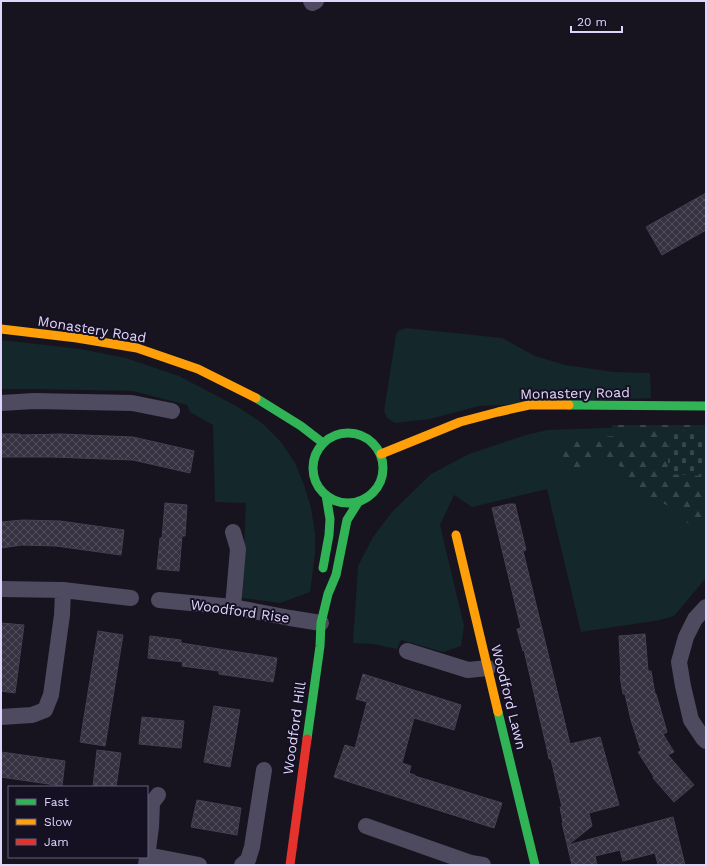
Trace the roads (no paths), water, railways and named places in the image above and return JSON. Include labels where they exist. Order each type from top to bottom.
[{"type":"street","name":"Monastery Road","points":[[1,329],[77,338],[137,348],[198,369],[251,395],[301,426],[323,443]]},
{"type":"street","points":[[1,403],[34,401],[132,403],[172,411]]},
{"type":"street","name":"Monastery Road","points":[[381,454],[460,422],[529,405],[706,406]]},
{"type":"street","points":[[351,432],[370,439],[381,454],[384,466],[382,478],[377,488],[369,496],[359,501],[347,503],[336,501],[326,495],[318,486],[314,475],[313,464],[317,452],[323,443],[331,437],[341,433],[351,432]]},
{"type":"street","points":[[326,495],[330,519],[323,577],[328,594]]},
{"type":"street","name":"Woodford Hill","points":[[290,865],[321,623],[328,594],[336,575],[347,520],[359,501]]},
{"type":"street","points":[[233,532],[238,549],[233,607]]},
{"type":"street","name":"Woodford Lawn","points":[[456,535],[534,865]]},
{"type":"street","points":[[1,589],[63,590],[131,598]]},
{"type":"street","points":[[1,717],[32,715],[44,710],[52,687],[62,615],[63,590]]},
{"type":"street","name":"Woodford Rise","points":[[159,600],[233,607],[321,623]]},
{"type":"street","points":[[706,607],[695,619],[686,637],[679,662],[691,720],[706,741]]},
{"type":"street","points":[[407,651],[468,670],[488,668]]},
{"type":"street","points":[[242,865],[248,860],[252,847],[264,770]]},
{"type":"street","points":[[158,795],[152,803],[148,855],[199,865]]},
{"type":"street","points":[[366,826],[472,863],[483,865]]}]
